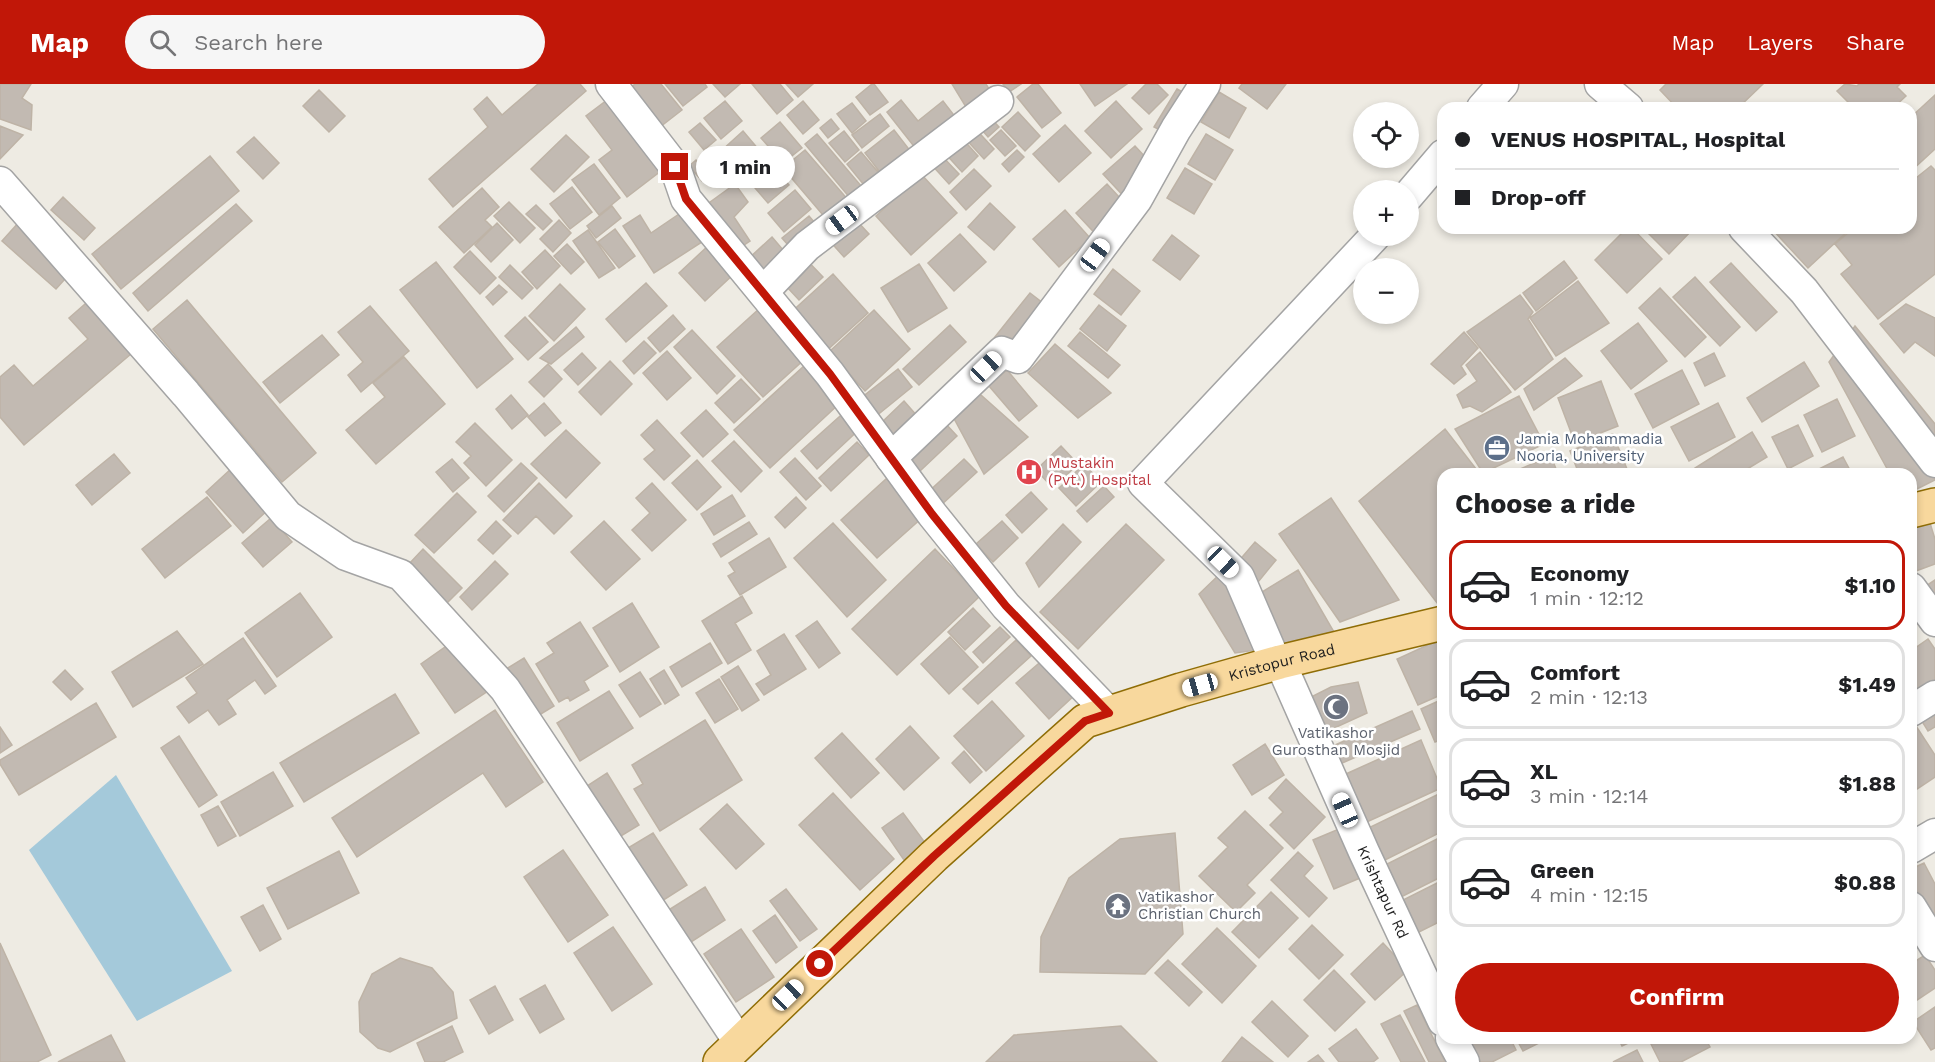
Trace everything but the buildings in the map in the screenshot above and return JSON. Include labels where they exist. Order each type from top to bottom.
[{"type":"main road","points":[[1917,510],[1935,505]]},
{"type":"main road","name":"Kristopur Road","points":[[729,1052],[970,824],[1085,721],[1181,690],[1278,663],[1437,625]]},
{"type":"street","points":[[611,84],[675,167],[686,199],[830,374],[932,514],[1006,606],[1109,713]]},
{"type":"street","points":[[891,458],[1002,352],[1018,358],[1137,199],[1176,129],[1205,84]]},
{"type":"street","points":[[1487,102],[1503,84]]},
{"type":"street","points":[[1600,84],[1621,102]]},
{"type":"street","points":[[763,292],[807,246],[998,101]]},
{"type":"street","points":[[1419,183],[1437,162]]},
{"type":"street","points":[[0,182],[186,394],[288,516],[346,555],[401,575],[505,689],[729,1052]]},
{"type":"street","points":[[1750,234],[1804,291],[1935,462]]},
{"type":"street","name":"Krishtapur Rd","points":[[1366,246],[1143,483],[1239,577],[1437,1009]]},
{"type":"street","points":[[1917,596],[1935,621]]},
{"type":"street","points":[[1917,707],[1935,696]]},
{"type":"street","points":[[1917,844],[1935,834]]},
{"type":"street","points":[[1917,917],[1935,946]]},
{"type":"street","points":[[1455,1044],[1464,1062]]},
{"type":"water","points":[[116,775],[232,971],[137,1021],[29,850]]},
{"type":"place","name":"Jamia Mohammadia Nooria, University","points":[[1497,448]]},
{"type":"place","name":"Mustakin (Pvt.) Hospital","points":[[1029,472]]},
{"type":"place","name":"Vatikashor Gurosthan Mosjid","points":[[1336,707]]},
{"type":"place","name":"Vatikashor Christian Church","points":[[1118,906]]},
{"type":"route","points":[[675,167],[686,199],[830,374],[932,514],[1006,606],[1109,713],[1085,721],[934,856],[820,964]]}]
